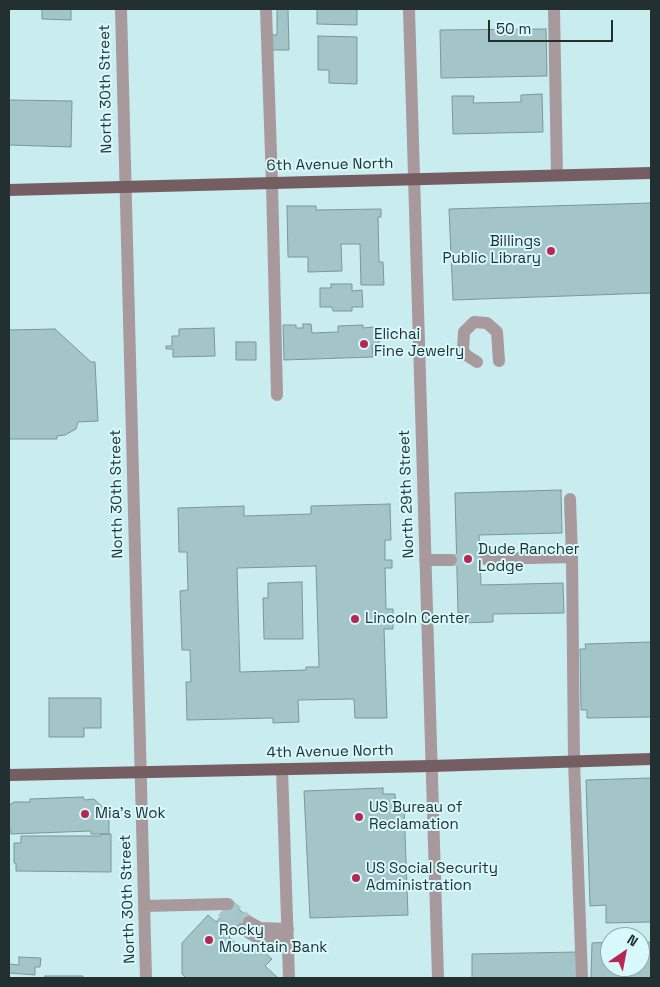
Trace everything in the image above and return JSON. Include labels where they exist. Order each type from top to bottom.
[{"type":"main road","name":"6th Avenue North","points":[[9,190],[651,173]]},
{"type":"main road","name":"4th Avenue North","points":[[9,775],[432,766],[651,759]]},
{"type":"street","name":"North 30th Street","points":[[120,9],[146,978]]},
{"type":"street","points":[[266,9],[277,395]]},
{"type":"street","name":"North 29th Street","points":[[409,9],[438,978]]},
{"type":"street","points":[[554,9],[557,175]]},
{"type":"street","points":[[476,362],[466,355],[463,350],[464,332],[474,322],[487,323],[497,332],[500,361]]},
{"type":"street","points":[[570,499],[574,761],[582,978]]},
{"type":"street","points":[[485,559],[572,557]]},
{"type":"street","points":[[425,560],[451,560]]},
{"type":"street","points":[[282,769],[289,978]]},
{"type":"street","points":[[144,910],[225,908]]},
{"type":"street","points":[[246,926],[288,934]]},
{"type":"building","points":[[42,9],[71,9],[71,20],[42,19]]},
{"type":"building","points":[[277,9],[288,9],[289,50],[272,50],[271,35],[277,35]]},
{"type":"building","points":[[317,9],[357,9],[357,25],[317,24]]},
{"type":"building","points":[[546,29],[547,76],[441,78],[440,30]]},
{"type":"building","points":[[318,36],[357,37],[357,84],[329,83],[329,70],[318,70]]},
{"type":"building","points":[[542,94],[543,132],[453,134],[452,96],[474,96],[473,103],[521,102],[521,95]]},
{"type":"building","points":[[9,100],[72,101],[71,147],[9,145]]},
{"type":"building","name":"Billings Public Library","points":[[651,203],[651,293],[453,300],[449,209]]},
{"type":"building","points":[[287,206],[316,206],[316,210],[381,209],[381,217],[378,217],[379,262],[383,262],[384,285],[361,285],[360,244],[341,244],[342,271],[308,272],[308,257],[288,257]]},
{"type":"building","points":[[331,284],[352,284],[352,291],[362,290],[363,307],[352,307],[352,311],[333,311],[332,307],[320,307],[320,288],[331,288]]},
{"type":"building","points":[[303,324],[311,324],[312,333],[338,332],[338,326],[363,325],[363,328],[374,327],[374,336],[379,336],[379,344],[372,345],[373,357],[284,360],[283,325],[296,325],[296,328],[303,328]]},
{"type":"building","points":[[214,328],[215,356],[173,357],[173,349],[166,349],[166,346],[172,346],[172,336],[179,336],[179,329]]},
{"type":"building","points":[[55,329],[91,362],[95,362],[98,421],[78,422],[76,429],[65,435],[57,436],[57,439],[9,439],[9,330]]},
{"type":"building","points":[[236,342],[256,342],[256,360],[236,360]]},
{"type":"building","name":"Dude Rancher Lodge","points":[[561,490],[562,533],[479,535],[481,585],[563,583],[564,613],[493,614],[493,622],[461,623],[461,612],[458,613],[455,493]]},
{"type":"building","name":"Lincoln Center","points":[[390,504],[391,540],[385,540],[385,560],[392,560],[392,568],[385,568],[386,609],[393,609],[393,629],[384,629],[387,718],[355,718],[354,699],[298,700],[299,722],[273,723],[273,718],[187,720],[186,682],[191,682],[190,650],[182,650],[180,591],[188,590],[187,552],[179,552],[178,508],[244,506],[244,516],[311,514],[311,506]],"holes":[[[316,566],[319,667],[306,667],[306,670],[240,672],[237,568]]]},
{"type":"building","points":[[302,582],[303,639],[264,639],[263,598],[268,598],[268,583]]},
{"type":"building","points":[[651,642],[651,717],[587,718],[587,710],[581,710],[580,649],[586,649],[585,644]]},
{"type":"building","points":[[49,698],[101,698],[101,728],[84,728],[84,737],[49,737]]},
{"type":"building","points":[[651,778],[651,922],[606,923],[606,905],[590,906],[586,780]]},
{"type":"building","points":[[383,788],[383,794],[395,794],[396,806],[404,807],[408,915],[310,918],[304,791]]},
{"type":"building","points":[[83,797],[85,800],[94,799],[109,813],[109,834],[91,834],[91,831],[11,834],[9,827],[9,805],[14,802],[30,802],[30,799]]},
{"type":"building","points":[[101,834],[111,834],[111,872],[16,871],[14,843],[21,843],[21,836],[101,836]]},
{"type":"building","name":"Rocky Mountain Bank","points":[[233,904],[248,917],[229,937],[246,953],[255,944],[272,959],[265,966],[278,978],[186,978],[182,974],[182,943],[208,915],[216,922]]},
{"type":"building","points":[[651,942],[651,978],[591,978],[592,943],[600,943],[600,977],[650,977]]},
{"type":"building","points":[[578,952],[578,978],[472,978],[472,954]]},
{"type":"building","points":[[19,957],[41,958],[40,967],[35,967],[35,975],[9,973],[9,964],[19,965]]},
{"type":"building","points":[[45,976],[83,976],[83,978],[44,978]]},
{"type":"tunnel","points":[[451,560],[485,559]]},
{"type":"tunnel","points":[[228,904],[249,922]]},
{"type":"tunnel","points":[[222,911],[242,929]]},
{"type":"place","name":"Billings Public Library","points":[[551,251]]},
{"type":"place","name":"Elichai Fine Jewelry","points":[[364,344]]},
{"type":"place","name":"Dude Rancher Lodge","points":[[468,559]]},
{"type":"place","name":"Lincoln Center","points":[[355,619]]},
{"type":"place","name":"Mia's Wok","points":[[85,814]]},
{"type":"place","name":"US Bureau of Reclamation","points":[[359,817]]},
{"type":"place","name":"US Social Security Administration","points":[[356,878]]},
{"type":"place","name":"Rocky Mountain Bank","points":[[209,940]]}]
